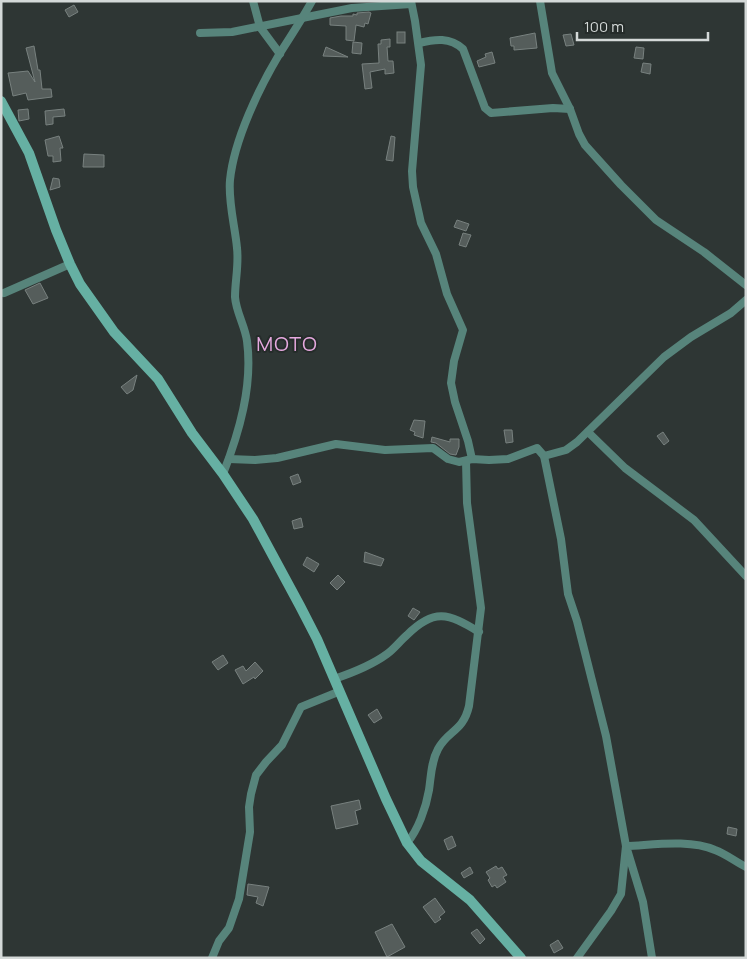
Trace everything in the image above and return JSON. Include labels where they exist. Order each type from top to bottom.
[{"type":"street","points":[[253,1],[260,27],[280,54]]},
{"type":"street","points":[[223,474],[239,426],[245,395],[248,360],[245,327],[236,305],[235,297],[238,250],[230,198],[232,167],[248,119],[280,54],[312,1]]},
{"type":"street","points":[[540,1],[552,73],[585,145],[656,220],[704,252],[746,285]]},
{"type":"street","points":[[200,33],[232,32],[303,17],[371,6],[411,2],[421,65],[412,171],[413,186],[421,223],[436,254],[447,294],[463,330],[454,361],[451,383],[454,402],[468,441],[467,503],[481,608],[466,716],[461,725],[438,748],[432,766],[424,808],[415,832],[407,844]]},
{"type":"street","points":[[419,44],[435,39],[446,40],[458,44],[464,49],[485,108],[490,113],[553,108],[570,109]]},
{"type":"street","points":[[1,101],[32,158],[48,209],[80,284],[114,332],[158,380],[192,433],[223,474],[252,520],[300,606],[407,844],[421,860],[470,900],[521,958]]},
{"type":"street","points":[[4,293],[70,264]]},
{"type":"street","points":[[544,456],[566,450],[588,432],[664,357],[691,337],[724,318],[745,303]]},
{"type":"street","points":[[588,432],[625,468],[694,520],[746,576]]},
{"type":"street","points":[[229,459],[255,460],[277,458],[336,444],[385,450],[433,448],[452,462],[508,459],[537,448],[540,449],[544,456],[561,540],[568,594],[577,621],[606,736],[626,846],[643,902],[652,958]]},
{"type":"street","points":[[334,679],[385,656],[419,624],[430,618],[444,616],[453,618],[479,632]]},
{"type":"street","points":[[212,958],[219,942],[229,928],[239,899],[250,832],[251,794],[256,775],[282,745],[301,708],[338,692]]},
{"type":"street","points":[[626,846],[682,844],[702,846],[716,850],[746,867]]},
{"type":"street","points":[[577,958],[621,894],[626,846]]},
{"type":"building","points":[[74,5],[78,12],[69,17],[65,10]]},
{"type":"building","points":[[357,13],[371,13],[368,24],[365,23],[364,27],[356,25],[354,41],[346,40],[346,26],[330,25],[330,18],[353,16],[353,14],[357,15]]},
{"type":"building","points":[[397,32],[405,32],[405,43],[397,43]]},
{"type":"building","points":[[535,33],[537,48],[514,50],[514,46],[511,46],[510,38]]},
{"type":"building","points":[[571,34],[574,45],[566,46],[563,35]]},
{"type":"building","points":[[390,39],[390,47],[387,47],[388,61],[393,61],[394,73],[385,74],[385,69],[370,72],[372,88],[365,89],[362,64],[379,63],[378,44],[381,44],[381,40]]},
{"type":"building","points":[[353,42],[362,43],[361,54],[352,53]]},
{"type":"building","points":[[34,46],[38,70],[40,70],[42,89],[51,89],[52,97],[28,100],[26,93],[13,96],[8,73],[28,71],[35,82],[26,48]]},
{"type":"building","points":[[326,47],[348,57],[323,56]]},
{"type":"building","points":[[636,47],[644,48],[643,59],[634,58]]},
{"type":"building","points":[[492,52],[495,63],[479,67],[477,61],[486,57],[485,54]]},
{"type":"building","points":[[643,63],[651,64],[650,74],[641,72]]},
{"type":"building","points":[[28,109],[29,119],[19,121],[18,110]]},
{"type":"building","points":[[64,109],[65,116],[53,117],[53,124],[46,125],[45,111]]},
{"type":"building","points":[[59,136],[63,148],[60,148],[61,161],[53,162],[53,156],[48,156],[45,140]]},
{"type":"building","points":[[391,136],[395,137],[393,161],[386,160]]},
{"type":"building","points":[[84,154],[104,155],[104,167],[83,167]]},
{"type":"building","points":[[53,178],[59,179],[60,187],[50,190]]},
{"type":"building","points":[[457,220],[469,224],[466,231],[454,227]]},
{"type":"building","points":[[463,233],[471,235],[466,247],[459,245]]},
{"type":"building","points":[[40,283],[48,298],[33,304],[25,290]]},
{"type":"building","points":[[137,375],[133,390],[127,394],[121,387]]},
{"type":"building","points":[[414,420],[425,421],[423,438],[414,435],[415,432],[410,430]]},
{"type":"building","points":[[504,430],[512,430],[513,442],[506,443]]},
{"type":"building","points":[[663,432],[669,441],[664,445],[657,436]]},
{"type":"building","points":[[432,437],[450,442],[450,439],[459,439],[456,455],[450,454],[436,443],[431,442]]},
{"type":"building","points":[[298,474],[301,482],[293,485],[290,477]]},
{"type":"building","points":[[301,518],[303,527],[294,529],[292,521]]},
{"type":"building","points":[[365,552],[384,559],[381,566],[364,562]]},
{"type":"building","points":[[307,557],[319,564],[314,572],[303,565]]},
{"type":"building","points":[[338,575],[345,582],[337,590],[330,583]]},
{"type":"building","points":[[413,608],[420,612],[414,620],[408,616]]},
{"type":"building","points":[[223,655],[228,663],[218,670],[212,662]]},
{"type":"building","points":[[255,662],[263,671],[255,679],[254,677],[243,684],[235,670],[243,666],[246,671]]},
{"type":"building","points":[[377,709],[382,718],[374,723],[368,715]]},
{"type":"building","points":[[359,800],[361,809],[355,811],[358,824],[336,829],[331,806]]},
{"type":"building","points":[[728,827],[737,829],[736,836],[727,834]]},
{"type":"building","points":[[452,836],[456,846],[448,850],[444,840]]},
{"type":"building","points":[[496,866],[498,869],[502,867],[507,875],[503,877],[506,882],[497,888],[495,885],[492,887],[486,872]]},
{"type":"building","points":[[470,867],[473,873],[464,878],[461,873]]},
{"type":"building","points":[[248,884],[269,887],[263,906],[256,903],[258,897],[247,895]]},
{"type":"building","points":[[435,898],[445,912],[439,917],[441,919],[435,923],[423,907]]},
{"type":"building","points":[[392,924],[405,947],[387,957],[375,932]]},
{"type":"building","points":[[477,929],[485,939],[480,944],[471,933]]},
{"type":"building","points":[[558,940],[563,948],[554,953],[550,945]]},
{"type":"district","name":"MOTO","points":[[287,344]]}]
